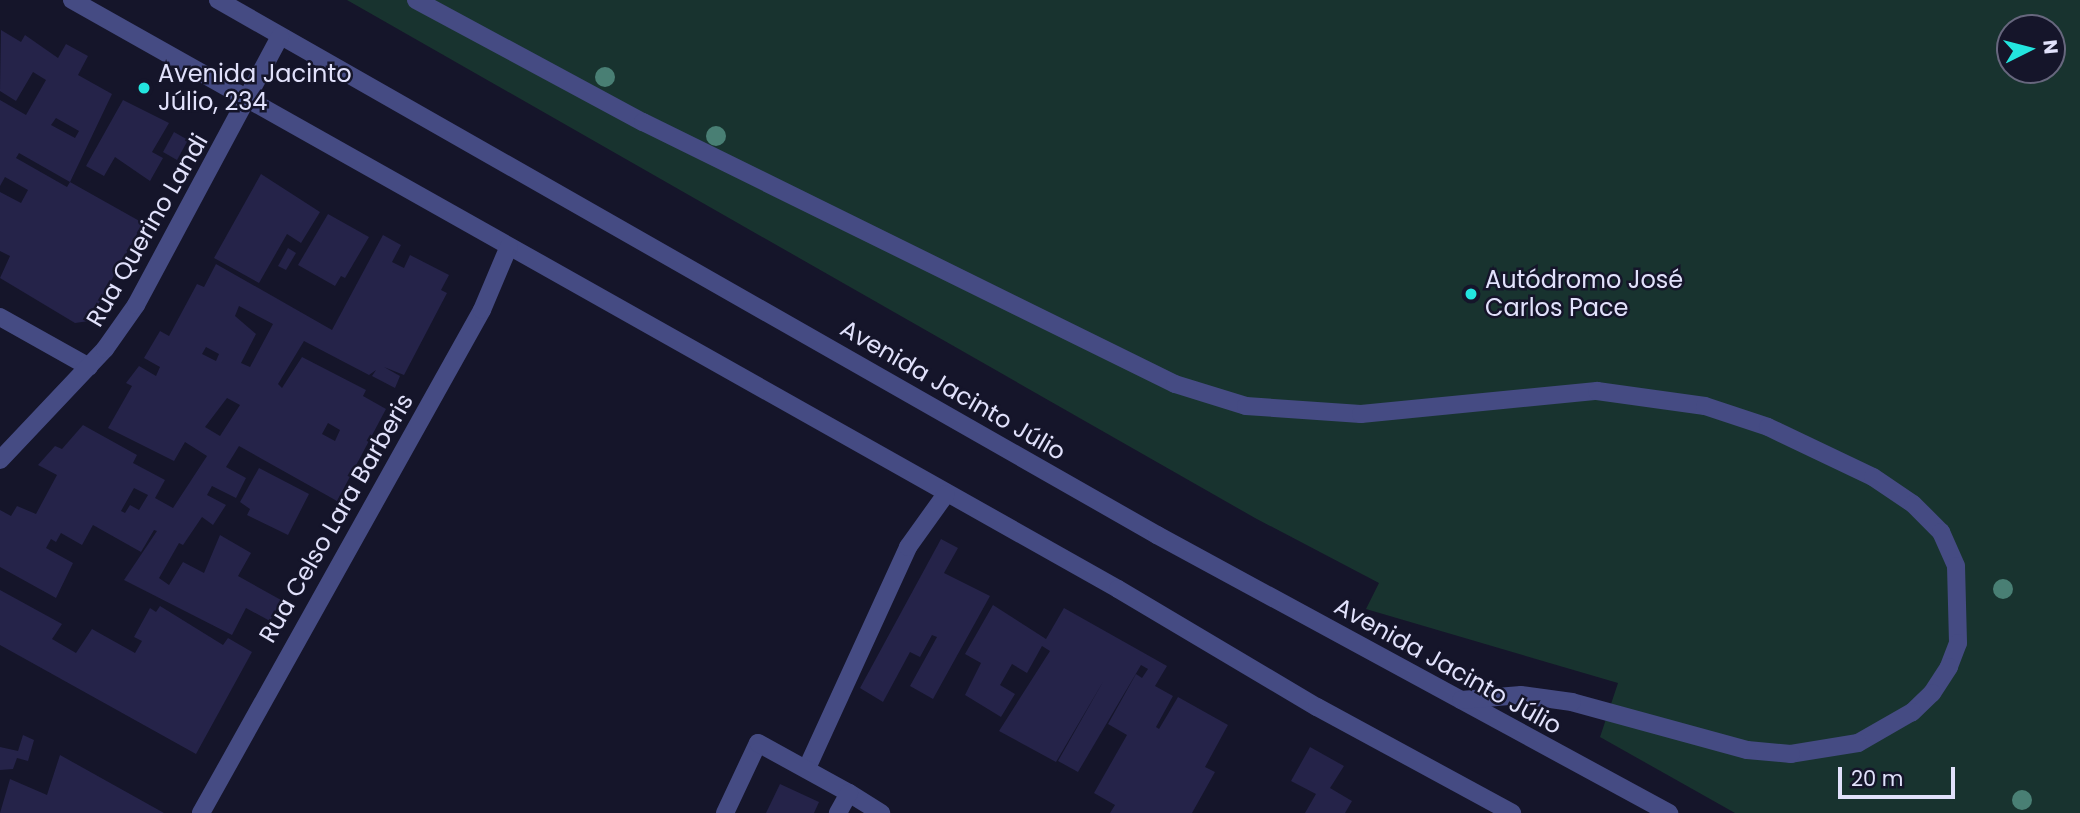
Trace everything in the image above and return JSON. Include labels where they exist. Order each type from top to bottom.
[{"type":"street","points":[[72,0],[1512,813]]},
{"type":"street","name":"Avenida Jacinto Júlio","points":[[218,0],[1157,535],[1660,811]]},
{"type":"street","points":[[416,0],[643,122],[1175,384],[1246,406],[1361,414],[1597,391],[1705,406],[1768,428],[1873,477],[1913,504],[1941,532],[1956,566],[1958,643],[1949,667],[1932,693],[1912,712],[1858,743],[1791,754],[1747,750],[1572,702],[1521,695],[1461,700]]},
{"type":"street","name":"Rua Querino Landi","points":[[0,460],[89,367],[136,305],[248,101],[280,36]]},
{"type":"street","name":"Rua Celso Lara Barberis","points":[[201,813],[482,310],[509,246]]},
{"type":"street","points":[[0,317],[89,367]]},
{"type":"street","points":[[807,768],[908,547],[946,494]]},
{"type":"street","points":[[725,813],[754,744],[761,743],[881,813]]},
{"type":"street","points":[[838,813],[849,793]]},
{"type":"green space","name":"Autódromo José Carlos Pace","points":[[347,0],[2080,0],[2080,813],[1735,813],[1600,737],[1618,683],[1366,609],[1379,583],[1255,518]]},
{"type":"building","points":[[1,30],[21,42],[25,35],[58,58],[66,44],[88,56],[78,75],[112,94],[70,182],[143,223],[89,321],[75,323],[0,278],[10,256],[0,251],[0,192],[21,203],[28,190],[5,177],[0,186],[0,100],[26,115],[46,80],[33,72],[16,101],[0,91]],"holes":[[[56,118],[79,131],[75,138],[51,125]],[[19,153],[70,182],[67,187],[16,158]]]},
{"type":"building","points":[[123,100],[169,123],[152,152],[163,158],[150,181],[115,157],[104,176],[86,166]]},
{"type":"building","points":[[174,132],[188,140],[177,160],[163,152]]},
{"type":"building","points":[[261,174],[320,212],[301,243],[287,234],[259,283],[214,258]]},
{"type":"building","points":[[328,214],[369,237],[345,278],[341,276],[335,286],[298,265]]},
{"type":"building","points":[[383,235],[401,245],[392,262],[404,268],[410,255],[449,275],[441,290],[447,293],[404,375],[384,367],[400,376],[395,388],[372,376],[376,370],[369,375],[304,341],[278,384],[282,388],[302,357],[366,390],[363,396],[386,409],[337,501],[239,446],[226,467],[246,478],[236,498],[212,486],[207,495],[226,505],[213,525],[202,517],[183,545],[179,543],[159,578],[169,585],[183,562],[204,573],[220,535],[251,553],[238,576],[281,600],[270,621],[246,608],[232,635],[124,580],[157,531],[154,530],[141,552],[93,525],[82,545],[61,533],[56,542],[51,539],[46,548],[73,563],[56,598],[0,567],[0,510],[11,516],[17,506],[36,514],[57,475],[38,465],[55,446],[62,449],[83,425],[137,455],[133,463],[165,480],[155,498],[173,508],[207,456],[185,442],[174,461],[108,428],[132,386],[126,383],[139,366],[156,376],[160,367],[144,358],[160,331],[169,336],[197,284],[204,287],[216,264],[332,330]],"holes":[[[239,306],[273,324],[250,367],[241,363],[256,334],[235,316]],[[206,347],[219,354],[216,361],[202,354]],[[227,398],[240,405],[220,436],[205,427]],[[328,423],[340,430],[335,441],[322,434]],[[134,488],[148,495],[139,510],[130,505],[125,513],[121,511]]]},
{"type":"building","points":[[288,248],[296,253],[286,270],[278,266]]},
{"type":"building","points":[[259,468],[309,494],[288,535],[247,515],[250,509],[240,502]]},
{"type":"building","points":[[941,539],[958,548],[944,573],[990,596],[933,699],[910,686],[937,637],[932,635],[920,657],[910,652],[883,702],[860,688]]},
{"type":"building","points":[[0,590],[62,624],[52,639],[76,653],[92,629],[135,653],[142,641],[134,637],[150,608],[156,612],[160,606],[223,645],[228,638],[252,652],[196,754],[0,645]]},
{"type":"building","points":[[993,605],[1046,639],[1064,608],[1167,666],[1155,686],[1173,696],[1156,727],[1159,729],[1178,697],[1228,725],[1205,767],[1215,772],[1192,813],[1110,813],[1115,805],[1094,793],[1127,735],[1108,724],[1136,674],[1142,678],[1148,669],[1141,665],[1078,772],[1058,761],[1104,680],[1056,762],[999,731],[1050,651],[1042,646],[1027,673],[1012,664],[1000,685],[1015,694],[1001,717],[965,695],[981,663],[965,654]]},
{"type":"building","points":[[23,735],[34,740],[28,761],[17,758],[13,769],[0,770],[0,747],[18,751]]},
{"type":"building","points":[[1310,747],[1344,766],[1330,788],[1352,801],[1345,813],[1305,813],[1316,794],[1291,781]]},
{"type":"building","points":[[60,755],[164,813],[0,813],[10,779],[47,795]]},
{"type":"building","points":[[780,784],[819,802],[814,813],[766,813]]},
{"type":"place","name":"Avenida Jacinto Júlio, 234","points":[[144,88]]},
{"type":"place","name":"Autódromo José Carlos Pace","points":[[1471,294]]}]
